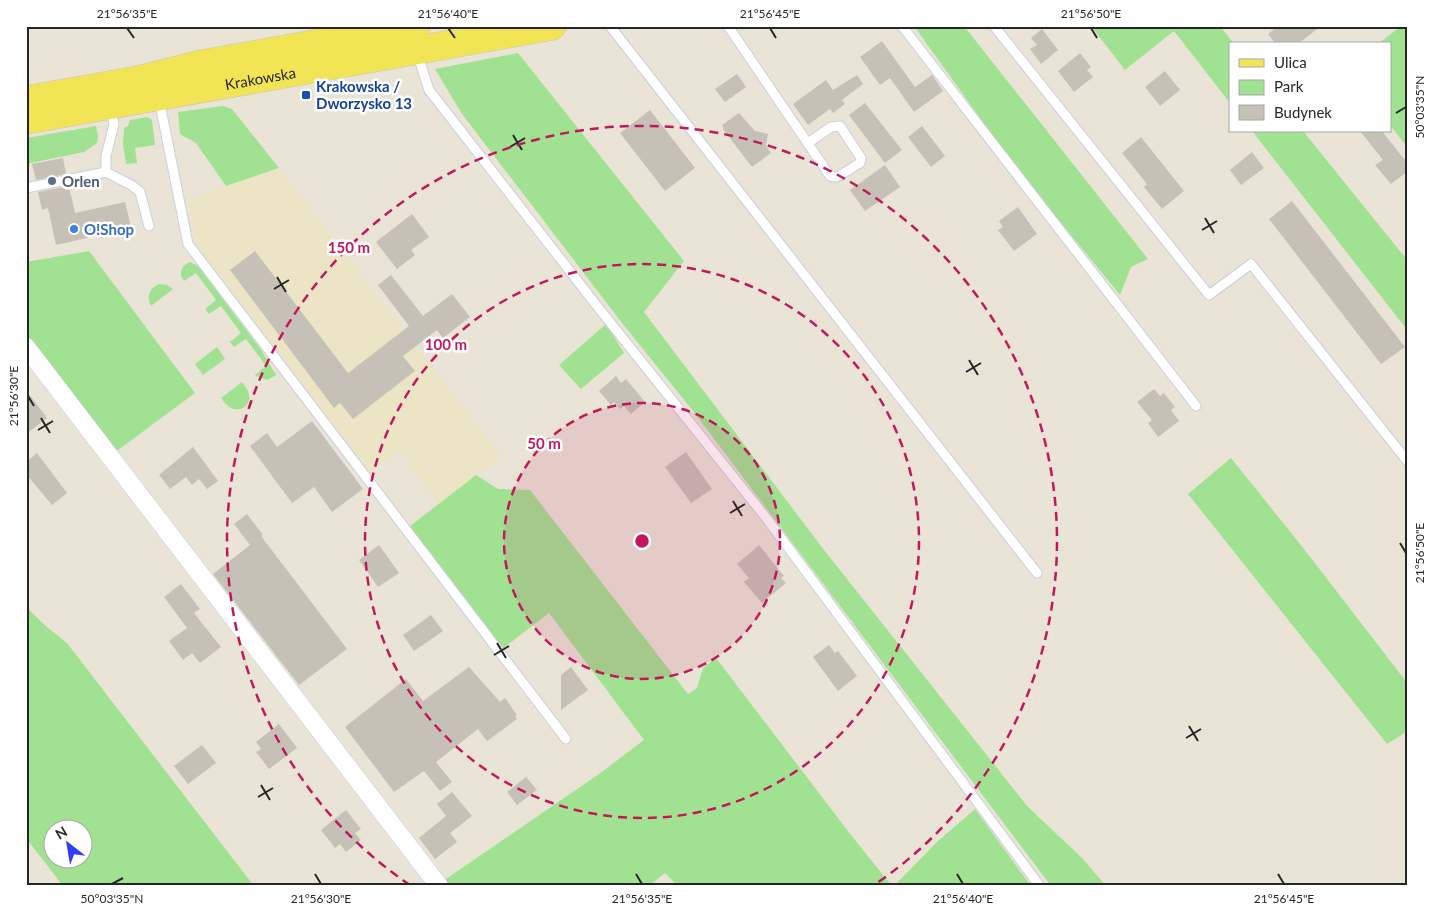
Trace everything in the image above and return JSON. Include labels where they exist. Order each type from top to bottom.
[{"type":"main road","name":"Krakowska","points":[[26,100],[138,80],[202,64],[405,37],[552,26]]},
{"type":"main road","name":"Krakowska","points":[[26,120],[159,96],[405,37]]},
{"type":"street","points":[[26,347],[439,886]]},
{"type":"lane","points":[[610,26],[1036,573]]},
{"type":"lane","points":[[728,26],[830,176],[839,176],[860,163],[861,158],[840,126],[831,127],[808,143]]},
{"type":"lane","points":[[902,26],[1196,406]]},
{"type":"lane","points":[[994,26],[1209,295],[1251,264],[1408,462]]},
{"type":"lane","points":[[405,37],[429,90],[767,519],[1039,885]]},
{"type":"lane","points":[[71,93],[110,105],[114,124],[106,156],[106,172]]},
{"type":"lane","points":[[159,96],[188,244],[566,739]]},
{"type":"lane","points":[[26,188],[106,172],[133,186],[140,192],[149,226]]},
{"type":"shaded area","points":[[279,168],[501,456],[439,504],[400,451],[371,473],[197,246],[188,199]]},
{"type":"green space","points":[[914,26],[964,26],[1148,259],[1131,267],[1120,295],[1013,164]]},
{"type":"green space","points":[[1091,26],[1220,26],[1232,42],[1229,42],[1229,102],[1174,31],[1125,70]]},
{"type":"green space","points":[[1401,26],[1408,26],[1408,148],[1392,128],[1392,42],[1381,42]]},
{"type":"green space","points":[[518,53],[684,261],[644,312],[824,550],[1028,807],[1082,858],[1106,886],[1051,886],[693,411],[622,323],[462,114],[435,69]]},
{"type":"green space","points":[[223,106],[232,109],[279,168],[226,186],[196,143],[180,134],[178,112]]},
{"type":"green space","points":[[147,117],[152,120],[155,145],[135,148],[137,163],[126,164],[123,144],[124,128],[128,126],[130,120]]},
{"type":"green space","points":[[96,126],[97,143],[84,152],[26,164],[26,138]]},
{"type":"green space","points":[[1253,132],[1304,132],[1408,261],[1408,331]]},
{"type":"green space","points":[[89,251],[195,393],[114,453],[26,337],[26,262]]},
{"type":"green space","points":[[190,262],[198,266],[262,351],[276,375],[267,380],[255,375],[266,366],[246,339],[234,347],[230,342],[241,333],[221,306],[209,314],[205,309],[216,300],[196,273],[184,281],[182,278],[181,270]]},
{"type":"green space","points":[[159,284],[167,285],[173,289],[151,306],[150,293]]},
{"type":"green space","points":[[606,324],[624,353],[581,389],[559,365]]},
{"type":"green space","points":[[217,347],[225,359],[203,375],[195,364]]},
{"type":"green space","points":[[242,382],[249,395],[248,402],[243,408],[233,409],[221,398]]},
{"type":"green space","points":[[1231,458],[1408,684],[1408,731],[1387,744],[1188,494]]},
{"type":"green space","points":[[476,475],[498,489],[530,490],[688,694],[697,688],[703,668],[716,658],[892,886],[678,886],[665,873],[649,886],[447,886],[443,881],[599,774],[644,740],[549,613],[502,649],[409,527]]},
{"type":"green space","points":[[26,607],[67,643],[254,886],[63,886],[51,870],[92,870],[92,820],[42,820],[42,859],[26,838]]},
{"type":"green space","points":[[975,809],[1031,886],[894,886],[938,841]]},
{"type":"building","points":[[1278,26],[1321,26],[1301,42],[1274,42],[1268,34]]},
{"type":"building","points":[[1042,29],[1058,50],[1041,64],[1030,49],[1037,45],[1031,38]]},
{"type":"building","points":[[882,41],[915,87],[932,75],[943,91],[914,112],[890,78],[880,85],[860,57]]},
{"type":"building","points":[[1080,53],[1091,67],[1087,70],[1093,77],[1074,92],[1058,71]]},
{"type":"building","points":[[1165,71],[1180,90],[1160,106],[1145,87]]},
{"type":"building","points":[[737,74],[746,87],[725,102],[715,89]]},
{"type":"building","points":[[857,75],[863,84],[842,100],[845,104],[833,113],[830,109],[808,125],[793,104],[826,80],[833,90]]},
{"type":"building","points":[[865,103],[902,150],[885,163],[849,115]]},
{"type":"building","points":[[650,110],[695,168],[665,191],[620,133]]},
{"type":"building","points":[[739,113],[755,131],[768,134],[766,146],[771,153],[752,167],[723,129],[722,125]]},
{"type":"building","points":[[922,126],[945,156],[931,167],[908,137]]},
{"type":"building","points":[[1361,132],[1383,132],[1408,164],[1408,171],[1391,184],[1375,165],[1383,160]]},
{"type":"building","points":[[1141,137],[1184,191],[1162,209],[1144,187],[1147,184],[1122,153]]},
{"type":"building","points":[[1252,152],[1264,168],[1241,185],[1230,170]]},
{"type":"building","points":[[63,158],[66,174],[36,180],[32,164]]},
{"type":"building","points":[[885,165],[900,187],[865,211],[850,190]]},
{"type":"building","points":[[69,186],[75,213],[125,202],[132,231],[101,238],[100,235],[56,245],[48,208],[42,210],[38,192]]},
{"type":"building","points":[[1292,201],[1405,347],[1381,364],[1269,219]]},
{"type":"building","points":[[1018,207],[1037,234],[1014,251],[998,230],[1003,227],[999,221]]},
{"type":"building","points":[[412,214],[429,237],[411,250],[415,255],[397,269],[376,242]]},
{"type":"building","points":[[255,251],[348,373],[409,326],[378,285],[391,275],[423,316],[452,294],[470,317],[443,338],[437,330],[403,356],[415,371],[353,419],[340,403],[334,408],[230,270]]},
{"type":"building","points":[[616,376],[621,383],[626,379],[645,402],[631,414],[624,406],[620,409],[614,402],[611,405],[599,391]]},
{"type":"building","points":[[1154,389],[1160,396],[1164,393],[1175,407],[1171,410],[1179,421],[1158,437],[1148,423],[1152,420],[1137,402]]},
{"type":"building","points":[[26,390],[47,418],[26,434]]},
{"type":"building","points":[[312,421],[363,489],[332,512],[314,487],[292,503],[250,446],[267,433],[277,447]]},
{"type":"building","points":[[193,447],[218,481],[207,489],[199,479],[192,485],[186,477],[170,489],[159,475]]},
{"type":"building","points":[[686,452],[712,489],[691,503],[665,467]]},
{"type":"building","points":[[37,453],[67,493],[52,505],[26,474],[26,462]]},
{"type":"building","points":[[247,514],[263,535],[261,536],[347,649],[299,685],[213,574],[250,545],[234,524]]},
{"type":"building","points":[[379,545],[399,573],[378,587],[359,560]]},
{"type":"building","points":[[759,545],[784,576],[781,578],[786,583],[762,603],[744,582],[749,578],[737,564]]},
{"type":"building","points":[[181,584],[200,609],[194,613],[221,647],[200,663],[192,653],[183,660],[169,641],[187,628],[164,597]]},
{"type":"building","points":[[431,615],[443,631],[414,651],[403,635]]},
{"type":"building","points":[[829,645],[835,653],[838,651],[857,676],[838,691],[813,657]]},
{"type":"building","points":[[469,667],[500,702],[505,698],[517,715],[515,716],[517,719],[487,741],[478,729],[436,762],[452,782],[440,791],[424,771],[394,792],[345,727],[406,679],[423,701]]},
{"type":"building","points":[[571,667],[588,690],[561,710],[561,675]]},
{"type":"building","points":[[279,724],[297,748],[269,769],[256,752],[261,749],[256,742]]},
{"type":"building","points":[[202,745],[216,763],[188,784],[174,766]]},
{"type":"building","points":[[526,777],[537,790],[517,805],[507,792]]},
{"type":"building","points":[[452,792],[472,816],[450,833],[457,842],[435,859],[419,838],[446,816],[437,804]]},
{"type":"building","points":[[346,810],[361,829],[355,833],[361,840],[346,852],[340,844],[335,848],[321,830]]},
{"type":"place","name":"Krakowska / Dworzysko 13","points":[[306,95]]},
{"type":"place","name":"Orlen","points":[[52,181]]},
{"type":"place","name":"O!Shop","points":[[74,229]]}]
